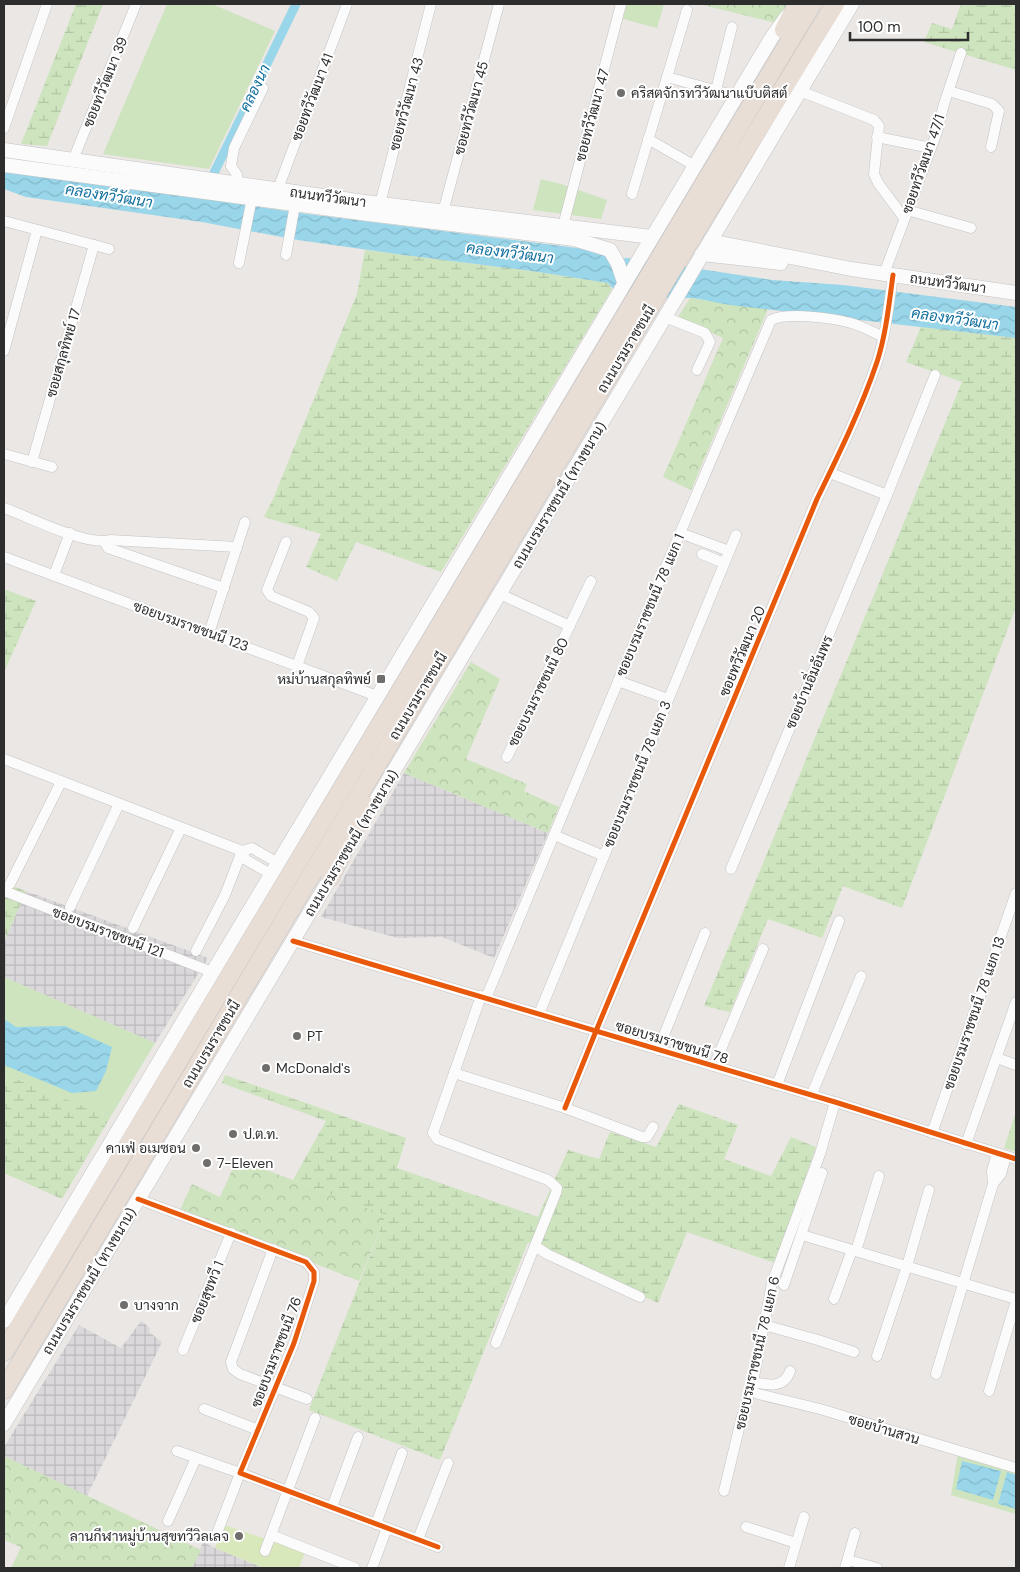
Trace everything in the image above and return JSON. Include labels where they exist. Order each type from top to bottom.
[{"type":"highway","points":[[735,132],[797,4]]},
{"type":"highway","name":"ถนนบรมราชชนนี","points":[[4,1390],[413,705],[654,310],[667,263],[735,132],[812,4]]},
{"type":"highway","name":"ถนนบรมราชชนนี","points":[[667,263],[835,4]]},
{"type":"highway","points":[[820,28],[840,4]]},
{"type":"highway","name":"ถนนบรมราชชนนี","points":[[4,1352],[654,310]]},
{"type":"highway","points":[[330,878],[413,705]]},
{"type":"main road","points":[[4,1322],[624,282],[781,23],[797,4]]},
{"type":"main road","name":"ถนนบรมราชชนนี (ทางขนาน)","points":[[4,1424],[500,594],[654,310],[693,270],[852,4]]},
{"type":"main road","name":"ถนนทวีวัฒนา","points":[[4,150],[380,204],[652,237]]},
{"type":"main road","name":"ถนนทวีวัฒนา","points":[[4,164],[295,209],[574,239],[610,250]]},
{"type":"main road","points":[[624,282],[618,264],[610,250],[626,242],[628,234]]},
{"type":"main road","name":"ถนนทวีวัฒนา","points":[[710,241],[851,269],[1016,293]]},
{"type":"main road","name":"ถนนทวีวัฒนา","points":[[702,254],[851,269]]},
{"type":"street","points":[[4,128],[47,4]]},
{"type":"street","name":"ซอยทวีวัฒนา 39","points":[[73,160],[136,4]]},
{"type":"street","name":"ซอยทวีวัฒนา 41","points":[[278,189],[347,4]]},
{"type":"street","name":"ซอยทวีวัฒนา 43","points":[[380,204],[432,4]]},
{"type":"street","name":"ซอยทวีวัฒนา 45","points":[[443,212],[499,4]]},
{"type":"street","name":"ซอยทวีวัฒนา 47","points":[[563,226],[621,4]]},
{"type":"street","points":[[632,194],[687,10]]},
{"type":"street","points":[[716,90],[732,27]]},
{"type":"street","name":"ซอยทวีวัฒนา 47/1","points":[[888,275],[906,214],[931,148],[961,53]]},
{"type":"street","points":[[667,77],[736,96]]},
{"type":"street","points":[[238,184],[237,175],[231,166],[234,148],[263,88]]},
{"type":"street","points":[[949,90],[992,104],[999,111],[991,147]]},
{"type":"street","points":[[800,91],[874,120],[879,126],[876,137],[874,174],[878,183],[906,214],[970,228]]},
{"type":"street","points":[[876,137],[931,148]]},
{"type":"street","points":[[648,139],[695,166]]},
{"type":"street","points":[[239,263],[251,203]]},
{"type":"street","points":[[286,255],[295,209]]},
{"type":"street","points":[[4,221],[109,249]]},
{"type":"street","points":[[4,351],[37,230]]},
{"type":"street","name":"ซอยสกุลทิพย์ 17","points":[[32,462],[94,245]]},
{"type":"street","name":"ซอยทวีวัฒนา 20","points":[[565,1108],[817,499],[850,429],[877,361],[884,334],[890,292],[888,275]]},
{"type":"street","points":[[654,310],[705,332],[710,342],[698,370]]},
{"type":"street","name":"ซอยบรมราชชนนี 78 แยก 1","points":[[534,1246],[556,1193],[556,1188],[548,1180],[437,1139],[433,1132],[454,1073],[484,997],[771,320],[790,316],[836,320],[884,334]]},
{"type":"street","name":"ซอยบ้านอิ่มอัมพร","points":[[731,869],[887,495],[935,374]]},
{"type":"street","points":[[4,454],[52,467]]},
{"type":"street","points":[[830,473],[887,495]]},
{"type":"street","points":[[4,508],[70,534],[104,542],[110,540],[237,547]]},
{"type":"street","points":[[209,633],[245,522]]},
{"type":"street","points":[[680,533],[729,551]]},
{"type":"street","points":[[54,575],[70,534]]},
{"type":"street","name":"ซอยบรมราชชนนี 78 แยก 3","points":[[539,1014],[736,534]]},
{"type":"street","points":[[104,542],[108,548],[224,588]]},
{"type":"street","points":[[286,542],[267,590],[271,596],[309,612],[314,618],[297,666]]},
{"type":"street","points":[[702,554],[724,563]]},
{"type":"street","name":"ซอยบรมราชชนนี 123","points":[[4,557],[377,696]]},
{"type":"street","name":"ซอยบรมราชชนนี 80","points":[[506,757],[592,581]]},
{"type":"street","name":"ซอยบรมราชชนนี 80","points":[[500,594],[570,626]]},
{"type":"street","points":[[618,681],[668,699]]},
{"type":"street","points":[[4,759],[242,851],[246,860],[274,868]]},
{"type":"street","points":[[7,888],[61,782]]},
{"type":"street","points":[[70,907],[119,804]]},
{"type":"street","points":[[133,928],[181,828]]},
{"type":"street","points":[[554,835],[604,856]]},
{"type":"street","points":[[196,951],[225,895],[242,851]]},
{"type":"street","name":"ซอยบรมราชชนนี 121","points":[[7,888],[212,972]]},
{"type":"street","name":"ซอยบรมราชชนนี 78 แยก 13","points":[[932,1133],[1016,892]]},
{"type":"street","points":[[777,1085],[839,921]]},
{"type":"street","points":[[658,1050],[705,933]]},
{"type":"street","name":"ซอยบรมราชชนนี 78","points":[[292,941],[835,1102],[1016,1159]]},
{"type":"street","points":[[714,1066],[763,949]]},
{"type":"street","points":[[811,1096],[861,976]]},
{"type":"street","points":[[966,1144],[1016,1002]]},
{"type":"street","points":[[996,1058],[1016,1065]]},
{"type":"street","points":[[454,1073],[565,1108],[642,1137],[647,1137],[653,1127]]},
{"type":"street","name":"ซอยบรมราชชนนี 78 แยก 6","points":[[724,1491],[741,1420],[752,1386],[772,1283],[820,1154],[835,1102]]},
{"type":"street","points":[[936,1374],[993,1184],[992,1171],[1001,1155]]},
{"type":"street","points":[[784,1285],[822,1173]]},
{"type":"street","points":[[834,1299],[854,1250],[879,1176]]},
{"type":"street","points":[[877,1356],[907,1266],[929,1190]]},
{"type":"street","name":"ซอยบรมราชชนนี 76","points":[[138,1198],[306,1262],[314,1272],[314,1281],[294,1343],[216,1536]]},
{"type":"street","name":"ซอยสุขทวี 1","points":[[183,1350],[230,1233]]},
{"type":"street","points":[[802,1235],[1016,1300],[989,1391]]},
{"type":"street","points":[[496,1343],[534,1246],[546,1254],[640,1297]]},
{"type":"street","points":[[273,1249],[231,1362],[233,1369],[240,1374],[307,1399]]},
{"type":"street","points":[[764,1326],[818,1340],[854,1352]]},
{"type":"street","points":[[752,1386],[783,1383],[788,1378],[790,1371]]},
{"type":"street","name":"ซอยบ้านสวน","points":[[752,1386],[758,1394],[820,1410],[1016,1468]]},
{"type":"street","points":[[204,1409],[258,1430]]},
{"type":"street","points":[[265,1551],[315,1418]]},
{"type":"street","points":[[332,1507],[358,1437]]},
{"type":"street","points":[[177,1451],[287,1490],[438,1548]]},
{"type":"street","points":[[376,1524],[402,1453]]},
{"type":"street","points":[[168,1520],[196,1458]]},
{"type":"street","points":[[418,1539],[448,1463]]},
{"type":"street","points":[[789,1568],[804,1517]]},
{"type":"street","points":[[746,1527],[796,1543]]},
{"type":"street","points":[[372,1568],[387,1528]]},
{"type":"street","points":[[855,1533],[846,1564],[877,1568]]},
{"type":"street","points":[[271,1535],[355,1568]]},
{"type":"shaded area","points":[[404,773],[548,833],[494,958],[442,937],[398,938],[321,917]]},
{"type":"shaded area","points":[[26,891],[208,958],[155,1043],[4,977],[4,942]]},
{"type":"shaded area","points":[[141,1321],[150,1328],[149,1332],[162,1342],[87,1496],[4,1456],[4,1447],[79,1325],[121,1348]]},
{"type":"shaded area","points":[[203,1542],[215,1548],[264,1568],[192,1568]]},
{"type":"green space","points":[[76,4],[103,4],[47,146],[21,144]]},
{"type":"green space","points":[[167,4],[212,4],[275,31],[209,169],[103,154]]},
{"type":"green space","points":[[627,4],[664,4],[657,28],[623,19]]},
{"type":"green space","points":[[699,4],[788,4],[776,23]]},
{"type":"green space","points":[[961,4],[1016,4],[1016,70],[924,42],[932,23],[952,29]]},
{"type":"green space","points":[[541,179],[607,200],[601,219],[533,210]]},
{"type":"green space","points":[[365,250],[532,271],[608,283],[612,289],[441,572],[356,542],[337,581],[306,567],[321,534],[264,517],[357,294]]},
{"type":"green space","points":[[690,298],[768,309],[691,490],[663,477],[723,338],[678,317]]},
{"type":"green space","points":[[921,327],[1016,338],[1016,607],[902,908],[843,886],[822,938],[768,919],[730,1012],[704,1006],[962,382],[906,362]]},
{"type":"green space","points":[[4,589],[36,601],[4,672]]},
{"type":"green space","points":[[471,662],[500,679],[466,759],[527,784],[524,791],[559,807],[548,833],[404,773]]},
{"type":"green space","points":[[4,883],[26,891],[4,942]]},
{"type":"green space","points":[[4,977],[155,1043],[111,1116],[4,1074]]},
{"type":"green space","points":[[4,1074],[111,1116],[62,1199],[4,1173]]},
{"type":"green space","points":[[225,1075],[406,1138],[397,1168],[538,1217],[568,1150],[599,1159],[610,1132],[656,1147],[679,1104],[738,1125],[724,1159],[771,1176],[791,1137],[816,1147],[775,1263],[687,1232],[658,1303],[528,1242],[440,1460],[309,1410],[386,1215],[293,1180],[326,1121],[222,1083]]},
{"type":"green space","points":[[1016,1112],[1016,1152],[1004,1148]]},
{"type":"green space","points":[[237,1159],[386,1215],[359,1281],[180,1210],[192,1184],[220,1197]]},
{"type":"green space","points":[[959,1447],[1016,1464],[1016,1475],[1007,1473],[999,1504],[1016,1509],[1016,1514],[951,1495]]},
{"type":"green space","points":[[4,1456],[201,1550],[192,1568],[11,1568],[21,1547],[4,1540]]},
{"type":"green space","name":"ลานกีฬาหมู่บ้านสุขทวีวิลเลจ","points":[[224,1525],[305,1552],[299,1568],[264,1568],[215,1548]]},
{"type":"water","name":"คลองทวีวัฒนา","points":[[4,169],[300,213],[585,249],[600,253],[610,260],[627,258],[772,280],[843,285],[1016,307],[1016,338],[730,305],[691,298],[635,297],[615,290],[608,283],[298,240],[202,222],[26,197],[4,189]]},
{"type":"water","points":[[4,1019],[16,1027],[65,1026],[112,1047],[106,1071],[96,1091],[72,1093],[4,1065]]},
{"type":"water","points":[[962,1461],[1001,1471],[993,1500],[956,1489]]},
{"type":"water","points":[[1007,1472],[1016,1475],[1016,1509],[998,1504]]},
{"type":"waterway","name":"คลองนา","points":[[214,173],[296,4]]},
{"type":"cycle path","points":[[565,1108],[817,499],[864,397],[883,341],[893,275]]},
{"type":"cycle path","points":[[293,941],[835,1102],[1016,1159]]},
{"type":"cycle path","points":[[138,1199],[306,1262],[314,1272],[314,1281],[294,1343],[240,1473],[438,1547]]},
{"type":"place","name":"คริสตจักรทวีวัฒนาแบ๊บติสต์","points":[[621,93]]},
{"type":"place","name":"หม่บ้านสกุลทิพย์","points":[[381,679]]},
{"type":"place","name":"PT","points":[[297,1036]]},
{"type":"place","name":"McDonald's","points":[[266,1068]]},
{"type":"place","name":"ป.ต.ท.","points":[[233,1134]]},
{"type":"place","name":"คาเฟ่ อเมซอน","points":[[196,1148]]},
{"type":"place","name":"7-Eleven","points":[[207,1163]]},
{"type":"place","name":"บางจาก","points":[[124,1305]]},
{"type":"place","name":"ลานกีฬาหมู่บ้านสุขทวีวิลเลจ","points":[[239,1536]]}]
